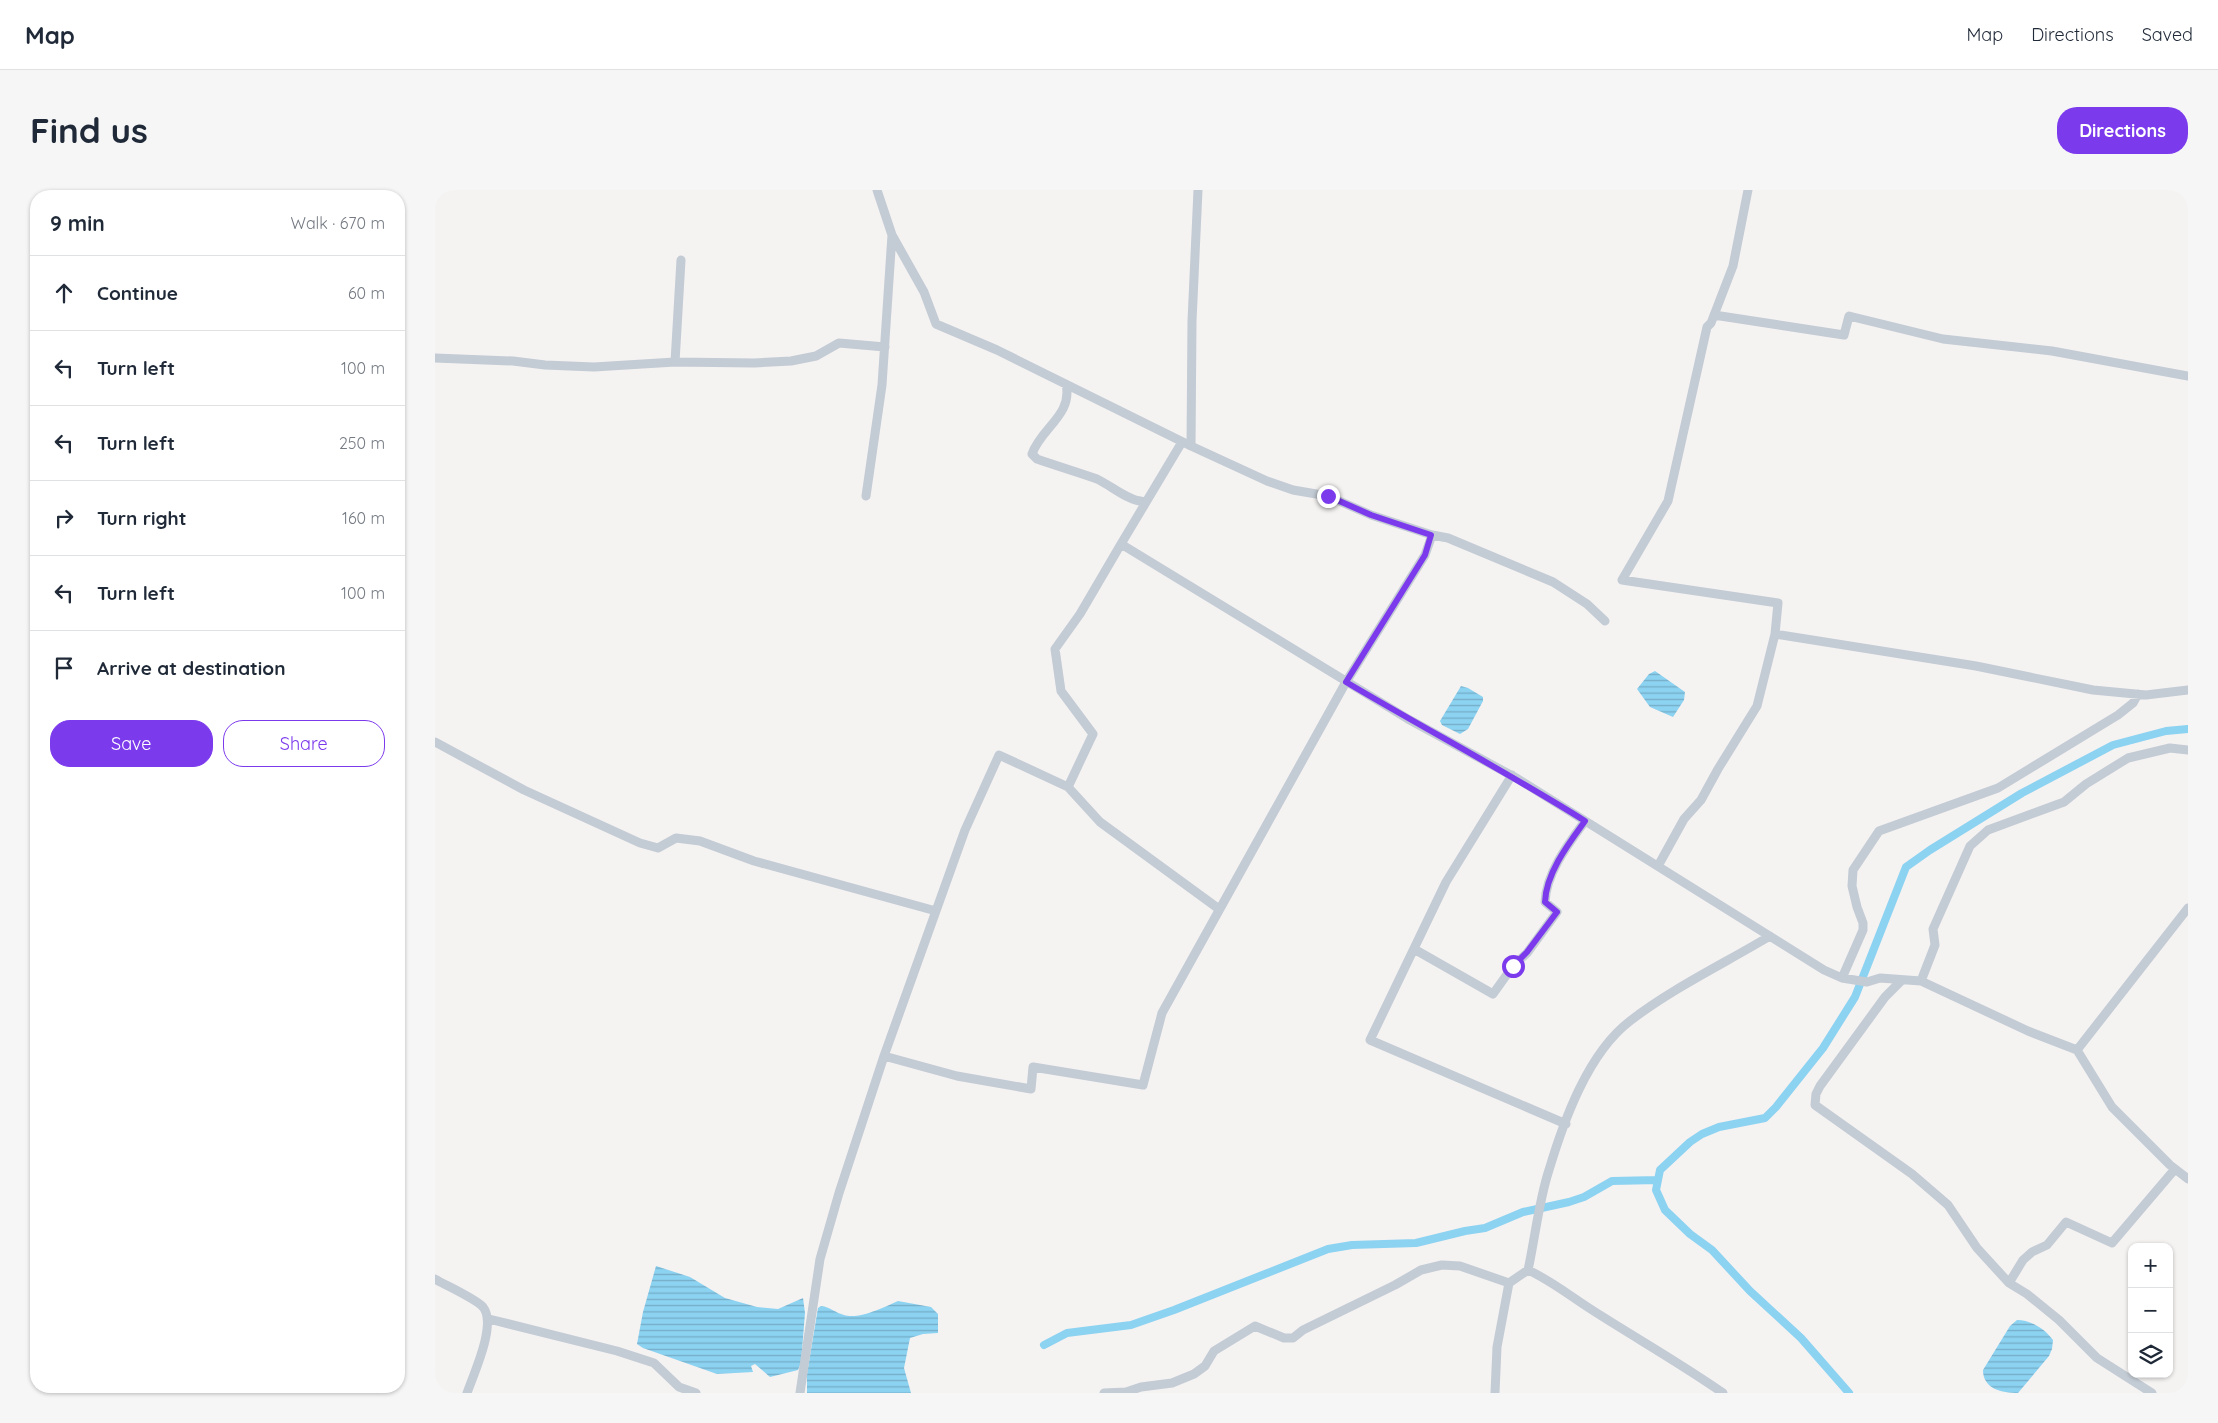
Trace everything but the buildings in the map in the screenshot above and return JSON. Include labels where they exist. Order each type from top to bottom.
[{"type":"street","points":[[877,190],[892,235],[924,292],[936,324],[997,350],[1267,482],[1293,490],[1328,496],[1371,515],[1431,535],[1448,538],[1553,582],[1587,604],[1605,621]]},
{"type":"street","points":[[1191,446],[1192,321],[1198,190]]},
{"type":"street","points":[[1658,866],[1684,819],[1701,800],[1757,706],[1775,634],[1778,603],[1622,580],[1667,501],[1707,327],[1714,315],[1733,266],[1748,190]]},
{"type":"street","points":[[866,496],[882,385],[892,235]]},
{"type":"street","points":[[675,362],[681,260]]},
{"type":"street","points":[[1714,315],[1844,335],[1849,316],[1943,339],[2052,351],[2188,376]]},
{"type":"street","points":[[435,358],[593,367],[675,362],[754,363],[791,361],[816,356],[839,343],[885,347]]},
{"type":"street","points":[[1066,384],[1068,393],[1063,411],[1035,446],[1032,454],[1037,459],[1097,479],[1120,491],[1132,500],[1141,502],[1144,506]]},
{"type":"street","points":[[1068,787],[1093,734],[1061,692],[1055,649],[1080,614],[1182,442]]},
{"type":"street","points":[[884,1056],[957,1076],[1031,1089],[1033,1067],[1143,1085],[1162,1013],[1346,682],[1425,555],[1431,535]]},
{"type":"street","points":[[1121,544],[1408,719],[1511,775],[1824,970],[1842,978],[1867,982],[1881,978],[1921,981],[2028,1031],[2077,1050],[2112,1107],[2175,1169],[2188,1179]]},
{"type":"street","points":[[1775,634],[1966,664],[2093,690],[2138,694],[2188,690]]},
{"type":"street","points":[[1842,978],[1863,930],[1863,923],[1853,886],[1853,870],[1879,831],[1998,788],[2119,715],[2133,703],[2138,694]]},
{"type":"street","points":[[435,742],[524,790],[640,843],[658,848],[676,838],[700,841],[754,861],[936,911]]},
{"type":"street","points":[[1921,981],[1935,945],[1933,929],[1970,846],[1982,835],[1988,830],[2064,802],[2087,784],[2128,758],[2170,748],[2188,750]]},
{"type":"street","points":[[800,1393],[820,1258],[839,1192],[884,1056],[965,830],[999,755],[1068,787],[1100,822],[1219,909]]},
{"type":"street","points":[[1511,775],[1446,882],[1370,1040],[1566,1124]]},
{"type":"street","points":[[1414,949],[1493,994],[1557,912],[1545,902],[1550,880],[1569,843],[1585,821]]},
{"type":"street","points":[[2077,1050],[2188,908]]},
{"type":"street","points":[[2180,917],[2188,924]]},
{"type":"street","points":[[1495,1393],[1497,1347],[1509,1283],[1528,1270],[1548,1171],[1572,1106],[1599,1053],[1629,1021],[1682,987],[1770,936]]},
{"type":"street","points":[[1902,980],[1885,996],[1820,1086],[1816,1094],[1815,1105],[1912,1174],[1948,1205],[1977,1248],[2009,1283],[2027,1294],[2059,1320],[2097,1358],[2152,1393]]},
{"type":"street","points":[[2009,1283],[2023,1260],[2032,1252],[2047,1245],[2066,1222],[2112,1243],[2175,1169]]},
{"type":"street","points":[[1104,1393],[1126,1392],[1141,1387],[1173,1383],[1194,1374],[1205,1366],[1214,1351],[1255,1326],[1284,1338],[1293,1338],[1303,1330],[1381,1293],[1421,1270],[1442,1265],[1461,1266],[1509,1283]]},
{"type":"street","points":[[1528,1270],[1544,1278],[1598,1314],[1686,1367],[1723,1393]]},
{"type":"street","points":[[435,1279],[483,1306],[489,1320],[486,1337],[467,1393]]},
{"type":"street","points":[[489,1320],[617,1352],[653,1363],[679,1387],[697,1393]]},
{"type":"water","points":[[1655,671],[1685,692],[1684,700],[1673,717],[1650,707],[1637,689],[1649,674]]},
{"type":"water","points":[[1461,686],[1483,697],[1483,701],[1468,729],[1460,734],[1442,725],[1440,721]]},
{"type":"water","points":[[656,1266],[690,1277],[725,1298],[757,1307],[778,1309],[803,1298],[805,1313],[801,1363],[798,1370],[770,1377],[755,1364],[751,1366],[753,1372],[717,1374],[643,1348],[637,1344],[643,1312]]},
{"type":"water","points":[[898,1301],[931,1307],[938,1314],[938,1333],[923,1334],[910,1338],[904,1368],[911,1393],[807,1393],[807,1374],[818,1308],[821,1306],[844,1315],[857,1316]]},
{"type":"water","points":[[2017,1320],[2037,1326],[2046,1332],[2053,1340],[2052,1349],[2049,1356],[2018,1393],[2000,1391],[1986,1382],[1983,1370],[2010,1326]]},
{"type":"waterway","points":[[1849,1393],[1801,1338],[1750,1291],[1712,1250],[1690,1234],[1665,1210],[1656,1190],[1660,1170],[1690,1142],[1702,1134],[1719,1127],[1765,1118],[1776,1107],[1823,1048],[1855,997],[1906,867],[2022,793],[2113,745],[2166,731],[2188,729]]},
{"type":"waterway","points":[[1044,1345],[1067,1333],[1131,1325],[1328,1249],[1352,1245],[1416,1243],[1485,1228],[1523,1212],[1569,1202],[1584,1197],[1612,1181],[1658,1180]]},
{"type":"route","points":[[1328,496],[1371,515],[1421,530],[1431,535],[1425,555],[1346,682],[1408,719],[1518,779],[1585,821],[1569,843],[1550,880],[1545,895],[1545,902],[1557,912],[1527,952],[1513,966]]}]
